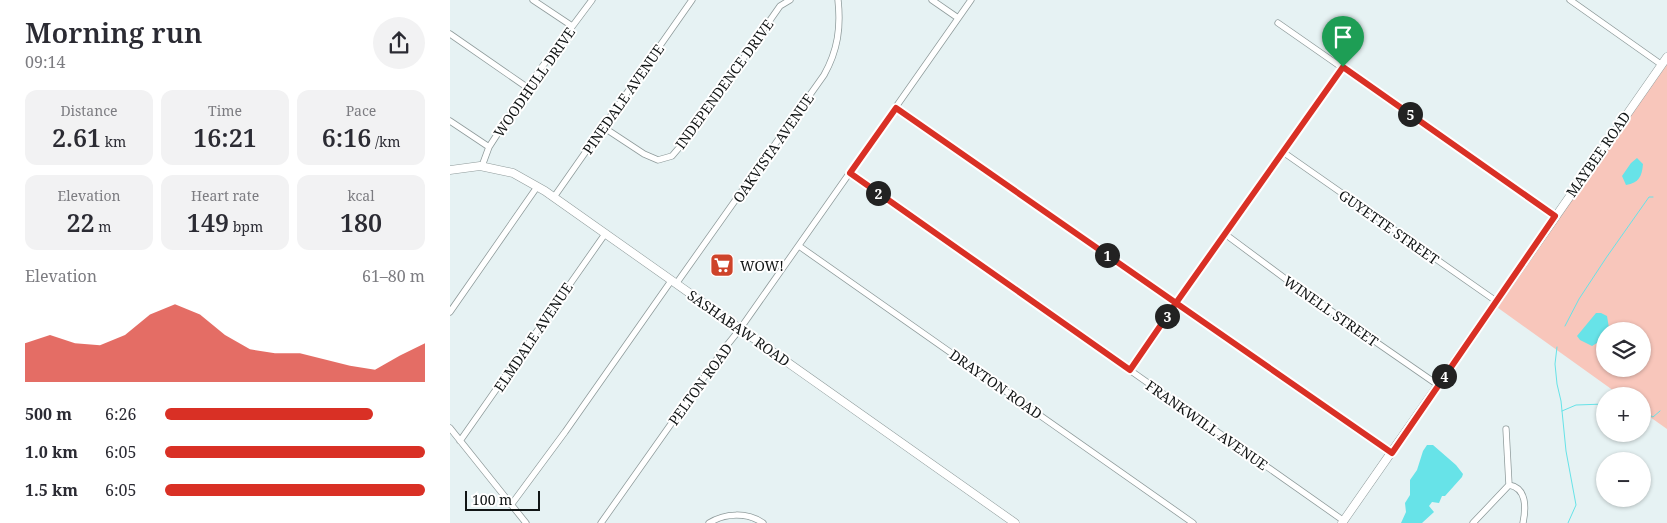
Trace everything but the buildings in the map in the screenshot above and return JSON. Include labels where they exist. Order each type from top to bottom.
[{"type":"street","points":[[533,0],[572,26]]},
{"type":"street","name":"WOODHULL DRIVE","points":[[482,166],[489,147],[528,88],[592,0]]},
{"type":"street","name":"PINEDALE AVENUE","points":[[554,197],[692,0]]},
{"type":"street","name":"INDEPENDENCE DRIVE","points":[[603,127],[652,159],[658,160],[672,156],[689,136],[780,6],[790,0]]},
{"type":"street","name":"OAKVISTA AVENUE","points":[[511,505],[566,432],[824,75],[835,53],[839,37],[838,0]]},
{"type":"street","points":[[932,0],[958,18]]},
{"type":"street","name":"PELTON ROAD","points":[[601,523],[799,246],[971,0]]},
{"type":"street","points":[[1570,0],[1662,64]]},
{"type":"street","points":[[1278,23],[1555,216]]},
{"type":"street","points":[[450,34],[528,88]]},
{"type":"street","name":"MAYBEE ROAD","points":[[1343,522],[1667,57]]},
{"type":"street","points":[[1130,370],[1343,67]]},
{"type":"street","points":[[896,108],[1392,453]]},
{"type":"street","points":[[450,121],[489,147]]},
{"type":"street","name":"GUYETTE STREET","points":[[1283,152],[1496,301]]},
{"type":"street","name":"SASHABAW ROAD","points":[[450,170],[482,166],[513,173],[538,187],[1015,523]]},
{"type":"street","name":"FRANKWILL AVENUE","points":[[850,173],[1343,522]]},
{"type":"street","points":[[450,312],[538,187]]},
{"type":"street","name":"ELMDALE AVENUE","points":[[460,441],[605,234]]},
{"type":"street","name":"WINELL STREET","points":[[1225,234],[1288,281],[1438,385]]},
{"type":"street","name":"DRAYTON ROAD","points":[[799,246],[1193,523]]},
{"type":"street","points":[[450,428],[526,523]]},
{"type":"street","points":[[1472,523],[1509,485],[1506,429]]},
{"type":"street","points":[[1509,485],[1518,488],[1524,496],[1523,523]]},
{"type":"street","points":[[709,523],[719,518],[738,515],[749,516],[764,523]]},
{"type":"shaded area","points":[[1667,58],[1667,429],[1651,418],[1651,387],[1608,387],[1494,305]]},
{"type":"water","points":[[1637,158],[1643,164],[1641,175],[1634,183],[1626,185],[1622,176]]},
{"type":"water","points":[[1596,313],[1607,316],[1608,322],[1596,322],[1596,344],[1592,346],[1580,340],[1577,336]]},
{"type":"water","points":[[1427,445],[1433,445],[1456,465],[1463,474],[1462,477],[1445,496],[1442,496],[1439,503],[1432,502],[1429,506],[1434,512],[1422,523],[1401,523],[1406,512],[1405,503],[1410,495],[1410,480],[1417,470],[1423,451]]},
{"type":"waterway","points":[[1565,326],[1579,299],[1606,258],[1649,197],[1653,197]]},
{"type":"waterway","points":[[1557,347],[1555,364],[1557,384],[1561,401],[1566,451],[1576,505],[1568,523]]},
{"type":"waterway","points":[[1562,411],[1576,405],[1596,404]]},
{"type":"waterway","points":[[1651,416],[1653,417],[1660,411]]},
{"type":"place","name":"WOW!","points":[[722,265]]},
{"type":"route","points":[[1343,67],[1176,303],[896,108],[850,173],[1130,370],[1176,303],[1392,453],[1555,216],[1343,67]]}]
